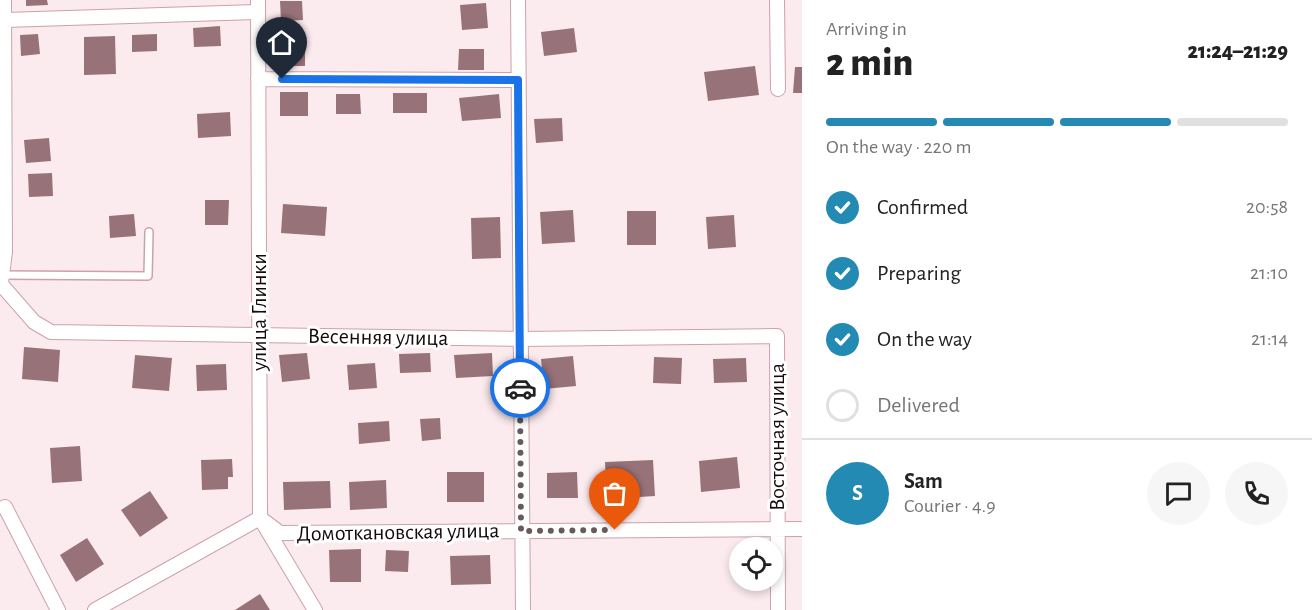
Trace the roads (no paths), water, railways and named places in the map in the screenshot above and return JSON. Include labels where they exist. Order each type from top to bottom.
[{"type":"street","points":[[1,280],[5,252],[4,0]]},
{"type":"street","points":[[518,0],[523,610]]},
{"type":"street","points":[[777,0],[778,89]]},
{"type":"street","points":[[5,20],[258,6]]},
{"type":"street","name":"улица Глинки","points":[[258,6],[261,518]]},
{"type":"street","points":[[258,79],[518,80]]},
{"type":"street","name":"Весенняя улица","points":[[1,280],[33,322],[51,332],[520,339],[777,336]]},
{"type":"street","name":"Восточная улица","points":[[777,336],[778,610]]},
{"type":"street","points":[[5,507],[58,610]]},
{"type":"street","points":[[95,610],[261,518],[315,610]]},
{"type":"street","name":"Домоткановская улица","points":[[261,518],[280,533],[802,529]]},
{"type":"lane","points":[[1,280],[148,276],[149,232]]}]
